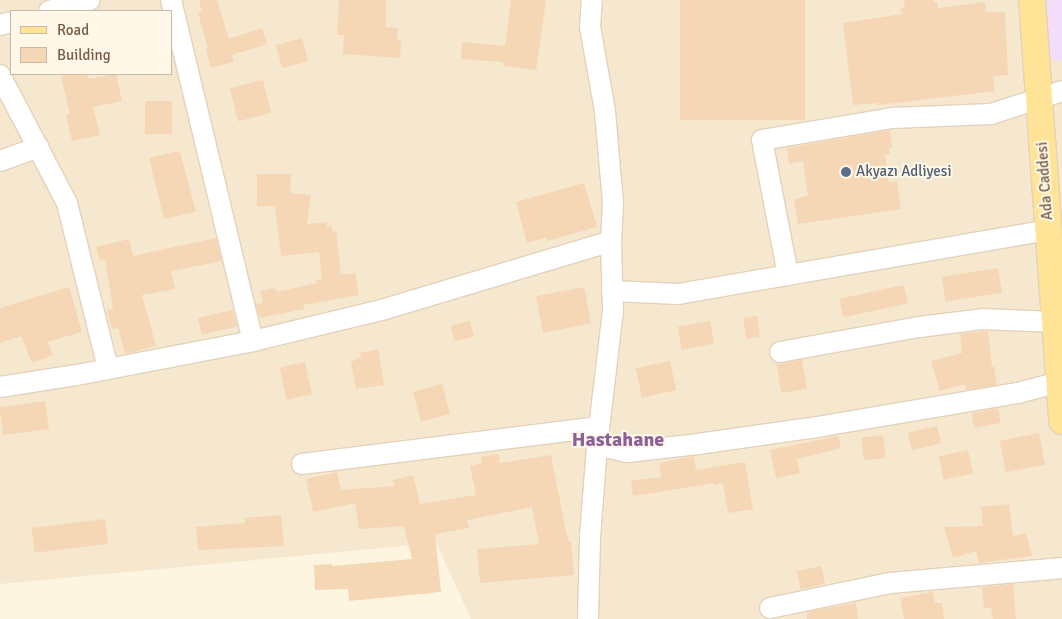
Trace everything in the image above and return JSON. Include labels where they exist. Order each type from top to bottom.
[{"type":"main road","name":"Ada Caddesi","points":[[1032,0],[1051,94],[1049,230],[1062,421]]},
{"type":"street","points":[[53,10],[90,0]]},
{"type":"street","points":[[171,0],[253,341]]},
{"type":"street","points":[[588,619],[590,537],[598,436],[613,310],[611,241],[613,204],[605,111],[590,28],[592,0]]},
{"type":"street","points":[[0,75],[67,203],[108,369]]},
{"type":"street","points":[[788,275],[762,140],[892,118],[992,114],[1051,94]]},
{"type":"street","points":[[0,161],[39,147]]},
{"type":"street","points":[[612,292],[678,294],[1049,230]]},
{"type":"street","points":[[0,388],[253,341],[385,309],[611,241]]},
{"type":"street","points":[[780,352],[919,327],[983,318],[1055,322]]},
{"type":"street","points":[[302,464],[598,436],[627,452],[817,428],[1018,392],[1059,382]]},
{"type":"street","points":[[770,608],[890,583],[1062,568]]},
{"type":"shaded area","points":[[0,0],[1062,0],[1062,619],[471,619],[436,543],[0,584]]},
{"type":"shaded area","points":[[1043,0],[1062,0],[1062,61],[1052,59],[1044,44]]},
{"type":"building","points":[[199,0],[217,0],[229,39],[262,28],[267,44],[232,55],[234,62],[211,68],[206,49],[208,48],[198,13],[202,12]]},
{"type":"building","points":[[339,0],[386,0],[386,27],[398,28],[397,40],[401,41],[400,58],[343,54],[344,35],[337,35]]},
{"type":"building","points":[[511,0],[546,0],[536,70],[503,66],[503,62],[461,59],[462,42],[505,46]]},
{"type":"building","points":[[680,0],[805,0],[805,120],[680,120]]},
{"type":"building","points":[[904,0],[933,0],[937,2],[938,8],[985,2],[986,12],[1005,12],[1008,75],[993,76],[995,91],[878,105],[877,103],[853,105],[843,23],[902,14],[901,8],[905,7]]},
{"type":"building","points":[[302,38],[308,61],[282,68],[276,45]]},
{"type":"building","points":[[87,75],[88,79],[116,75],[122,101],[93,107],[100,135],[72,141],[66,115],[70,114],[61,76]]},
{"type":"building","points":[[263,80],[271,113],[238,121],[230,88]]},
{"type":"building","points":[[145,101],[172,101],[172,134],[145,134]]},
{"type":"building","name":"Akyazı Adliyesi","points":[[890,130],[892,148],[889,148],[890,154],[885,155],[889,182],[897,181],[901,209],[798,224],[794,200],[808,195],[803,161],[789,164],[787,148]]},
{"type":"building","points":[[180,152],[196,212],[164,219],[149,158]]},
{"type":"building","points":[[257,174],[291,174],[290,193],[311,195],[307,224],[327,222],[327,227],[332,226],[332,232],[336,231],[341,275],[355,273],[359,295],[303,305],[304,309],[260,318],[256,304],[263,303],[260,291],[275,288],[276,292],[317,283],[316,280],[322,279],[319,252],[281,256],[275,206],[257,206]]},
{"type":"building","points":[[584,183],[597,227],[547,241],[546,238],[527,243],[516,202]]},
{"type":"building","points":[[216,238],[222,261],[171,271],[175,289],[142,295],[156,346],[125,354],[118,328],[112,329],[107,310],[113,308],[105,260],[100,261],[96,247],[129,239],[133,256]]},
{"type":"building","points":[[998,268],[1002,293],[946,302],[942,277]]},
{"type":"building","points":[[904,285],[908,304],[843,317],[839,299]]},
{"type":"building","points":[[69,287],[82,332],[47,342],[53,355],[32,363],[21,336],[0,343],[0,308]]},
{"type":"building","points":[[584,287],[591,323],[543,333],[536,296]]},
{"type":"building","points":[[233,310],[237,327],[202,335],[198,318]]},
{"type":"building","points":[[757,316],[760,337],[746,339],[743,318]]},
{"type":"building","points":[[470,321],[474,337],[454,341],[451,326]]},
{"type":"building","points":[[710,321],[714,344],[681,349],[678,327]]},
{"type":"building","points":[[988,331],[992,367],[994,366],[997,385],[966,390],[965,384],[940,391],[931,361],[962,353],[960,334]]},
{"type":"building","points":[[378,349],[384,385],[356,389],[351,362],[361,357],[360,353]]},
{"type":"building","points":[[802,360],[807,389],[781,393],[776,365]]},
{"type":"building","points":[[670,361],[676,390],[642,398],[636,368]]},
{"type":"building","points":[[305,362],[312,394],[286,400],[280,367]]},
{"type":"building","points":[[442,384],[450,414],[421,422],[413,392]]},
{"type":"building","points":[[45,401],[49,429],[3,435],[0,407]]},
{"type":"building","points":[[998,408],[1001,423],[974,428],[971,413]]},
{"type":"building","points":[[937,426],[941,444],[912,450],[908,433]]},
{"type":"building","points":[[1039,433],[1045,464],[1006,472],[1000,441]]},
{"type":"building","points":[[883,435],[886,458],[864,461],[861,438]]},
{"type":"building","points":[[838,436],[841,448],[797,459],[800,473],[776,478],[770,450]]},
{"type":"building","points":[[968,450],[973,473],[944,480],[939,456]]},
{"type":"building","points":[[498,454],[500,463],[551,455],[568,541],[571,541],[574,575],[480,583],[477,549],[539,544],[532,507],[467,520],[469,528],[435,534],[441,592],[349,601],[348,589],[315,590],[314,565],[332,564],[332,566],[412,559],[404,526],[359,529],[355,503],[313,512],[306,479],[337,472],[341,490],[395,486],[393,480],[413,475],[420,504],[476,495],[470,466],[482,463],[481,457]]},
{"type":"building","points":[[694,456],[696,470],[745,462],[753,509],[728,513],[723,483],[633,496],[631,481],[661,477],[659,463]]},
{"type":"building","points":[[1009,504],[1013,536],[1026,533],[1032,556],[979,563],[976,551],[953,558],[944,527],[983,526],[981,507]]},
{"type":"building","points":[[281,515],[284,546],[198,550],[196,527],[245,523],[245,518]]},
{"type":"building","points":[[105,519],[108,544],[35,553],[32,528]]},
{"type":"building","points":[[821,566],[825,584],[801,589],[797,572]]},
{"type":"building","points":[[1013,584],[1016,619],[993,619],[991,608],[984,608],[982,587]]},
{"type":"building","points":[[933,592],[935,603],[942,603],[944,619],[904,619],[900,598]]},
{"type":"building","points":[[856,603],[858,619],[807,619],[807,612]]},
{"type":"place","name":"Akyazı Adliyesi","points":[[846,172]]},
{"type":"district","name":"Hastahane","points":[[618,439]]}]
